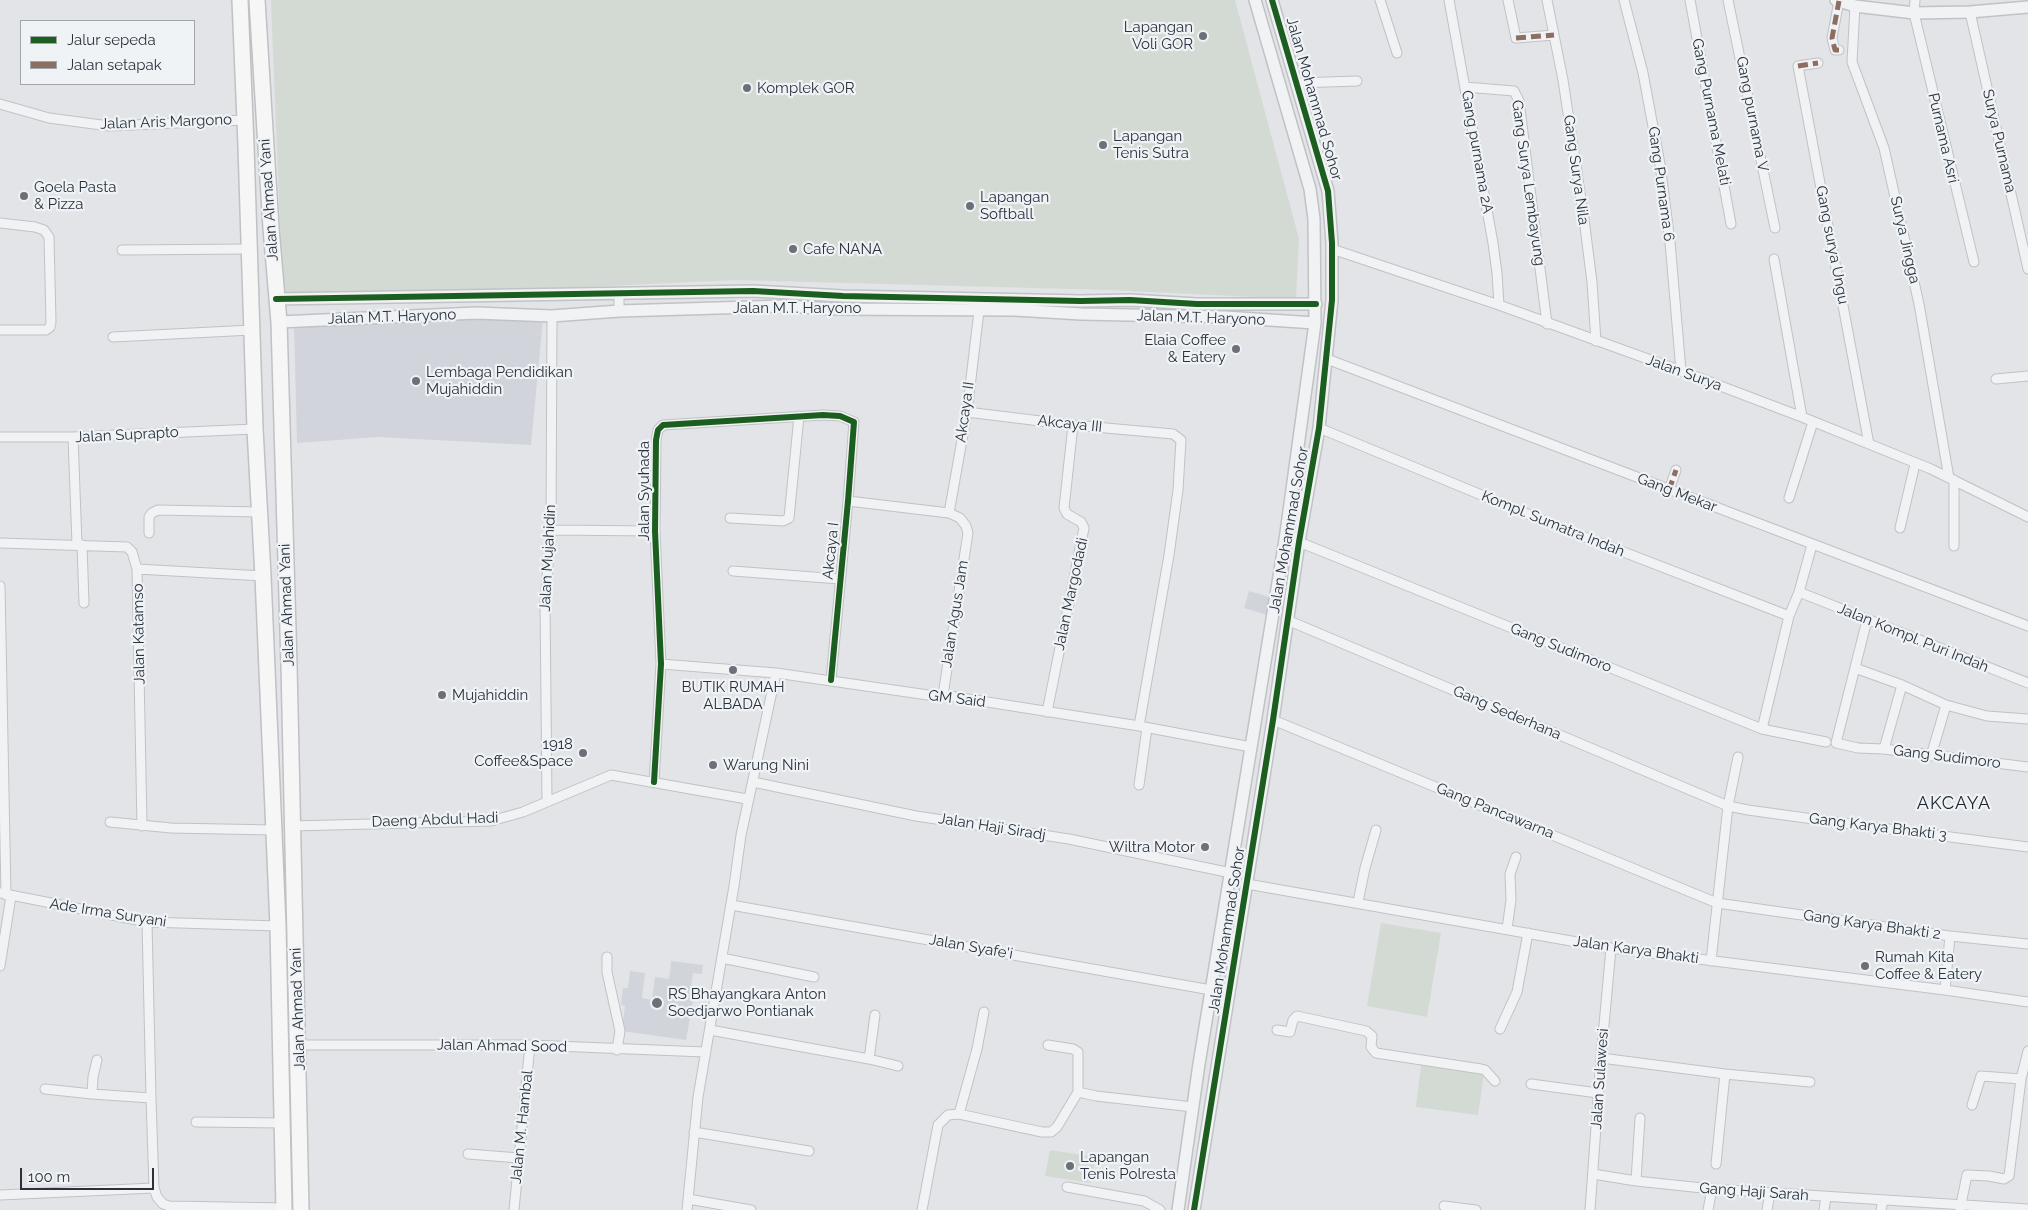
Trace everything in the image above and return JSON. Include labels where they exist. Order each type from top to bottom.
[{"type":"main road","name":"Jalan Ahmad Yani","points":[[240,0],[255,429],[278,926],[285,1209]]},
{"type":"main road","name":"Jalan Ahmad Yani","points":[[257,0],[279,322],[290,665],[301,1210]]},
{"type":"main road","points":[[246,146],[266,144]]},
{"type":"main road","points":[[267,664],[290,665]]},
{"type":"main road","points":[[282,1123],[300,1123]]},
{"type":"street","name":"Jalan Mohammad Sohor","points":[[1194,1210],[1273,720],[1299,542],[1319,428],[1332,300],[1332,249],[1328,190],[1299,83],[1272,0]]},
{"type":"street","points":[[1380,0],[1396,53]]},
{"type":"street","name":"Gang purnama 2A","points":[[1449,0],[1498,273],[1499,305]]},
{"type":"street","points":[[1508,0],[1516,38],[1554,35]]},
{"type":"street","name":"Gang Surya Nila","points":[[1547,0],[1563,80],[1584,219],[1592,282],[1596,341]]},
{"type":"street","name":"Gang Purnama 6","points":[[1624,0],[1643,72],[1660,164],[1670,242],[1681,370]]},
{"type":"street","name":"Gang Purnama Melati","points":[[1690,0],[1731,224]]},
{"type":"street","name":"Gang purnama V","points":[[1728,0],[1774,228]]},
{"type":"street","name":"Jalan Mohammad Sohor","points":[[1178,1210],[1199,1064],[1294,480],[1315,323],[1314,219],[1310,189],[1259,1]]},
{"type":"street","points":[[1839,50],[1835,50],[1832,38],[1846,2],[1970,12],[1995,3],[2028,7]]},
{"type":"street","name":"Surya Jingga","points":[[1846,2],[1852,62],[1884,148],[1919,304],[1952,479],[1954,546]]},
{"type":"street","name":"Purnama Asri","points":[[1914,7],[1974,262]]},
{"type":"street","name":"Surya Purnama","points":[[1970,12],[2028,269]]},
{"type":"street","name":"Gang surya Ungu","points":[[1818,63],[1798,66],[1869,444]]},
{"type":"street","points":[[1299,83],[1357,81]]},
{"type":"street","name":"Gang Surya Lembayung","points":[[1465,87],[1514,91],[1519,101],[1547,324]]},
{"type":"street","name":"Jalan Aris Margono","points":[[0,104],[49,118],[109,126],[245,120]]},
{"type":"street","points":[[1310,189],[1328,190]]},
{"type":"street","points":[[0,223],[35,227],[44,230],[49,237],[51,322],[50,327],[46,330],[0,330]]},
{"type":"street","points":[[122,250],[249,249]]},
{"type":"street","name":"Jalan Surya","points":[[1332,249],[1499,305],[1547,324],[1681,370],[1802,417],[1952,479],[2028,517]]},
{"type":"street","points":[[1774,259],[1802,417]]},
{"type":"street","points":[[276,299],[753,291],[843,296],[1081,302],[1130,300],[1197,304],[1316,304]]},
{"type":"street","points":[[619,293],[619,311]]},
{"type":"street","points":[[474,296],[476,314]]},
{"type":"street","points":[[900,296],[900,309]]},
{"type":"street","points":[[1081,302],[1081,314]]},
{"type":"street","points":[[1226,317],[1228,304]]},
{"type":"street","name":"Jalan M.T. Haryono","points":[[279,322],[476,314],[552,316],[619,311],[784,306],[832,309],[1015,310],[1081,314],[1226,317],[1315,323]]},
{"type":"street","name":"Akcaya II","points":[[949,513],[967,412],[979,311]]},
{"type":"street","name":"Jalan Mujahidin","points":[[547,801],[545,602],[552,530],[552,316]]},
{"type":"street","points":[[113,337],[252,330]]},
{"type":"street","name":"Gang Mekar","points":[[1327,359],[2028,626]]},
{"type":"street","points":[[1996,379],[2028,376]]},
{"type":"street","name":"Akcaya III","points":[[967,412],[1073,425],[1174,434],[1181,440],[1178,490],[1143,727]]},
{"type":"street","name":"Jalan Syuhada","points":[[654,782],[661,664],[656,531],[656,440],[658,430],[663,425],[823,414],[849,418],[855,424]]},
{"type":"street","points":[[730,518],[783,521],[790,518],[799,416]]},
{"type":"street","points":[[1789,498],[1813,422]]},
{"type":"street","name":"Akcaya I","points":[[831,680],[855,424]]},
{"type":"street","name":"Jalan Margodadi","points":[[1046,712],[1084,528],[1081,522],[1067,514],[1064,508],[1073,425]]},
{"type":"street","name":"Kompl. Sumatra Indah","points":[[1319,428],[1559,527],[1789,616]]},
{"type":"street","name":"Jalan Suprapto","points":[[0,437],[73,437],[255,429]]},
{"type":"street","points":[[73,437],[84,603]]},
{"type":"street","points":[[1900,528],[1915,464]]},
{"type":"street","points":[[1668,490],[1676,470]]},
{"type":"street","points":[[1294,480],[1310,482]]},
{"type":"street","points":[[848,501],[949,513]]},
{"type":"street","points":[[149,533],[149,517],[158,510],[260,512]]},
{"type":"street","name":"Jalan Agus Jam","points":[[942,696],[968,533],[963,521],[949,513]]},
{"type":"street","points":[[552,530],[656,531]]},
{"type":"street","name":"Gang Sudimoro","points":[[1299,542],[1762,729],[1858,748],[1884,749],[2028,767]]},
{"type":"street","points":[[0,543],[126,547],[132,552],[137,569]]},
{"type":"street","points":[[1762,729],[1789,616],[1812,545]]},
{"type":"street","name":"Jalan Katamso","points":[[142,826],[137,569],[263,576]]},
{"type":"street","points":[[733,571],[840,579]]},
{"type":"street","points":[[0,586],[5,894],[0,966]]},
{"type":"street","name":"Jalan Kompl. Puri Indah","points":[[1798,592],[2028,683]]},
{"type":"street","name":"Gang Sederhana","points":[[1287,620],[1728,806]]},
{"type":"street","points":[[1831,743],[1855,668],[1867,620]]},
{"type":"street","name":"GM Said","points":[[661,664],[776,673],[831,680],[1143,727],[1251,747]]},
{"type":"street","points":[[1855,668],[1902,685],[1946,705],[1986,716],[2028,719]]},
{"type":"street","points":[[687,1210],[694,1132],[705,1052],[731,905],[747,799],[753,782],[776,673]]},
{"type":"street","points":[[1884,749],[1902,685]]},
{"type":"street","points":[[1931,756],[1946,705]]},
{"type":"street","name":"Gang Pancawarna","points":[[1273,720],[1717,903]]},
{"type":"street","points":[[1139,785],[1143,727]]},
{"type":"street","points":[[1711,961],[1728,806],[1738,757]]},
{"type":"street","name":"Daeng Abdul Hadi","points":[[292,826],[491,821],[518,814],[611,775],[747,799]]},
{"type":"street","name":"Jalan Haji Siradj","points":[[753,782],[916,816],[1069,839],[1231,873]]},
{"type":"street","points":[[1242,806],[1259,807]]},
{"type":"street","name":"Gang Karya Bhakti 3","points":[[1728,806],[2028,847]]},
{"type":"street","points":[[110,822],[142,826],[274,830]]},
{"type":"street","points":[[1358,902],[1364,868],[1376,830]]},
{"type":"street","points":[[1507,929],[1511,900],[1510,874],[1516,858]]},
{"type":"street","name":"Jalan Karya Bhakti","points":[[1247,884],[1611,948],[2028,1002]]},
{"type":"street","name":"Ade Irma Suryani","points":[[5,894],[147,922],[278,926]]},
{"type":"street","name":"Gang Karya Bhakti 2","points":[[1717,903],[1950,936],[2028,944]]},
{"type":"street","name":"Jalan Syafe'i","points":[[731,905],[1211,990]]},
{"type":"street","points":[[147,922],[154,1188],[159,1201],[169,1206],[285,1209]]},
{"type":"street","points":[[1500,1029],[1517,992],[1528,933]]},
{"type":"street","points":[[1945,990],[1950,936]]},
{"type":"street","name":"Jalan Sulawesi","points":[[1590,1210],[1611,948]]},
{"type":"street","points":[[607,957],[607,972],[620,1032],[617,1050]]},
{"type":"street","points":[[722,958],[814,976]]},
{"type":"street","points":[[959,1114],[977,1049],[984,1012]]},
{"type":"street","points":[[869,1059],[875,1015]]},
{"type":"street","points":[[1277,1030],[1290,1032],[1293,1020],[1297,1016],[1366,1031],[1372,1036],[1370,1048],[1376,1053],[1481,1069],[1485,1070],[1494,1081]]},
{"type":"street","points":[[710,1030],[898,1066]]},
{"type":"street","name":"Jalan Ahmad Sood","points":[[299,1045],[530,1045],[617,1050],[705,1052]]},
{"type":"street","name":"Jalan M. Hambal","points":[[514,1210],[530,1045]]},
{"type":"street","points":[[922,1210],[938,1125],[948,1115],[959,1114],[1042,1132],[1051,1132],[1056,1127],[1078,1092],[1078,1052],[1073,1049],[1048,1045]]},
{"type":"street","points":[[1960,1208],[1966,1175],[2004,1179],[2009,1176],[2021,1080],[2028,1051]]},
{"type":"street","points":[[1601,1058],[1725,1074],[1810,1082]]},
{"type":"street","points":[[92,1094],[97,1060]]},
{"type":"street","points":[[1199,1064],[1217,1067]]},
{"type":"street","points":[[1716,1164],[1725,1074]]},
{"type":"street","points":[[1972,1105],[1981,1076],[2021,1080]]},
{"type":"street","points":[[1530,1084],[1598,1093]]},
{"type":"street","points":[[45,1089],[151,1098]]},
{"type":"street","points":[[1078,1092],[1096,1096],[1193,1107]]},
{"type":"street","points":[[1636,1181],[1640,1118]]},
{"type":"street","points":[[196,1122],[282,1123]]},
{"type":"street","points":[[694,1132],[809,1152]]},
{"type":"street","points":[[468,1154],[518,1158]]},
{"type":"street","name":"Gang Haji Sarah","points":[[1593,1174],[1712,1190],[1883,1200],[1960,1208],[2028,1208]]},
{"type":"street","points":[[1067,1187],[1144,1201],[1160,1210]]},
{"type":"street","points":[[0,1195],[154,1188]]},
{"type":"street","points":[[1708,1210],[1712,1190]]},
{"type":"street","points":[[1767,1210],[1770,1194]]},
{"type":"street","points":[[1824,1210],[1826,1197]]},
{"type":"street","points":[[688,1200],[751,1210]]},
{"type":"street","points":[[1881,1210],[1883,1200]]},
{"type":"street","points":[[1444,1206],[1476,1210]]},
{"type":"shaded area","points":[[271,0],[1235,0],[1299,239],[1296,299],[1109,290],[736,280],[283,301]]},
{"type":"shaded area","name":"Lembaga Pendidikan Mujahiddin","points":[[476,313],[543,318],[531,445],[378,437],[297,443],[294,325]]},
{"type":"shaded area","points":[[1249,591],[1276,599],[1271,616],[1244,608]]},
{"type":"shaded area","points":[[1381,923],[1441,933],[1427,1017],[1367,1006]]},
{"type":"shaded area","name":"RS Bhayangkara Anton Soedjarwo Pontianak","points":[[671,961],[703,965],[702,974],[693,973],[690,995],[694,996],[686,1040],[622,1031],[625,1006],[621,1005],[623,988],[628,988],[630,971],[645,973],[642,998],[652,1000],[655,977],[669,979]]},
{"type":"shaded area","points":[[1421,1065],[1484,1074],[1478,1115],[1416,1107]]},
{"type":"shaded area","name":"Lapangan Tenis Polresta","points":[[1050,1150],[1095,1157],[1091,1183],[1045,1176]]},
{"type":"marked path","points":[[1839,1],[1832,38],[1835,50],[1839,50]]},
{"type":"marked path","points":[[1516,38],[1554,35]]},
{"type":"marked path","points":[[1798,66],[1818,63]]},
{"type":"marked path","points":[[1669,490],[1676,470]]},
{"type":"cycle path","points":[[1194,1210],[1273,720],[1299,542],[1319,428],[1332,300],[1332,243],[1328,191],[1272,0]]},
{"type":"cycle path","points":[[276,299],[753,291],[843,296],[1081,301],[1130,300],[1197,304],[1316,304]]},
{"type":"cycle path","points":[[654,782],[661,664],[655,531],[656,440],[658,430],[663,425],[823,415],[840,416],[854,422],[831,680]]},
{"type":"place","name":"Lapangan Voli GOR","points":[[1203,36]]},
{"type":"place","name":"Komplek GOR","points":[[747,88]]},
{"type":"place","name":"Lapangan Tenis Sutra","points":[[1103,145]]},
{"type":"place","name":"Goela Pasta & Pizza","points":[[24,196]]},
{"type":"place","name":"Lapangan Softball","points":[[970,206]]},
{"type":"place","name":"Cafe NANA","points":[[793,249]]},
{"type":"place","name":"Elaia Coffee & Eatery","points":[[1236,349]]},
{"type":"place","name":"Lembaga Pendidikan Mujahiddin","points":[[416,381]]},
{"type":"place","name":"BUTIK RUMAH ALBADA","points":[[733,670]]},
{"type":"place","name":"Mujahiddin","points":[[442,695]]},
{"type":"place","name":"1918 Coffee&Space","points":[[583,753]]},
{"type":"place","name":"Warung Nini","points":[[713,765]]},
{"type":"place","name":"Wiltra Motor","points":[[1205,847]]},
{"type":"place","name":"Rumah Kita Coffee & Eatery","points":[[1865,966]]},
{"type":"place","name":"RS Bhayangkara Anton Soedjarwo Pontianak","points":[[657,1003]]},
{"type":"place","name":"Lapangan Tenis Polresta","points":[[1070,1166]]},
{"type":"district","name":"AKCAYA","points":[[1954,804]]}]
